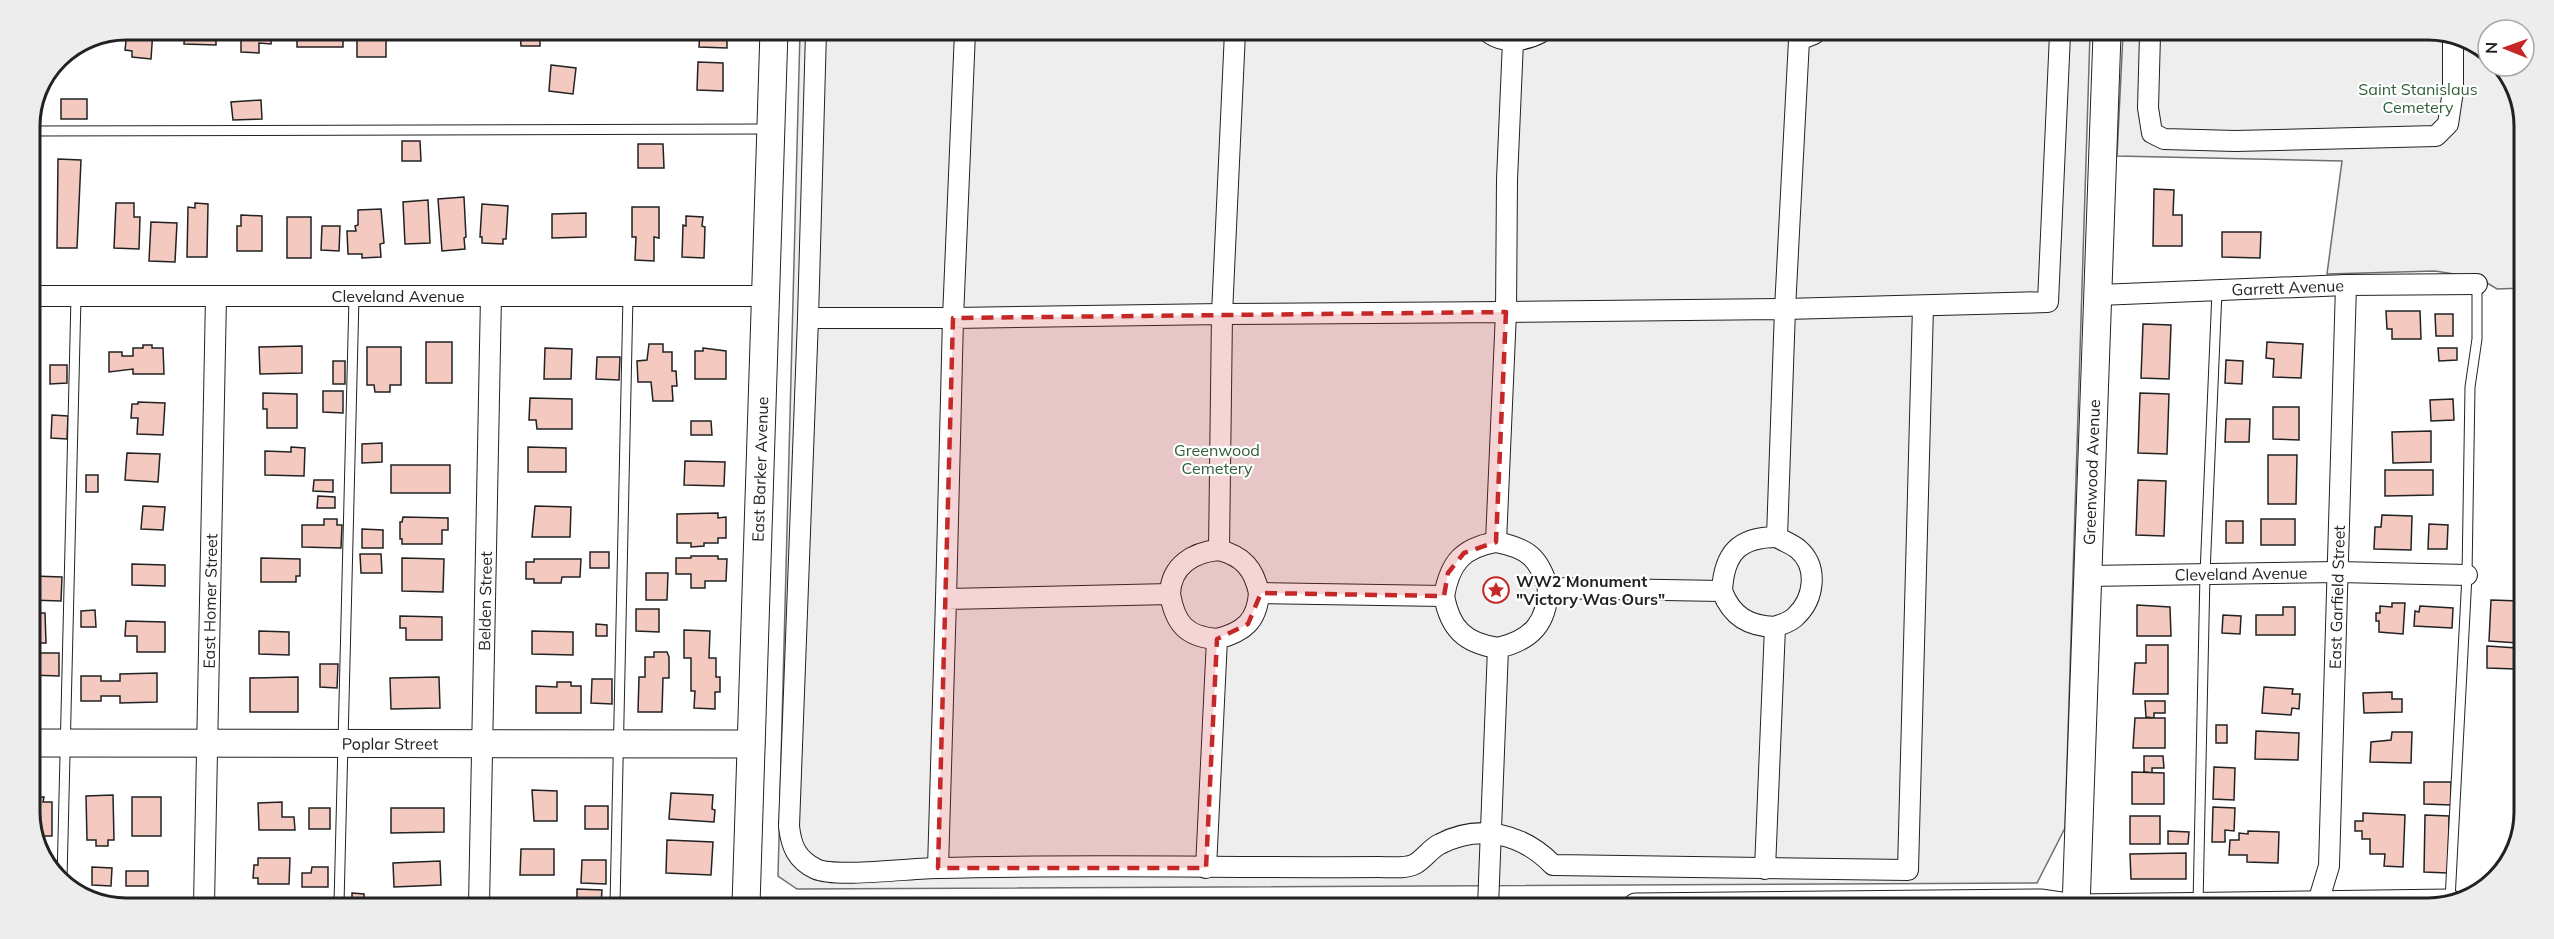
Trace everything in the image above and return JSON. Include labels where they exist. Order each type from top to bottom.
[{"type":"street","name":"East Barker Avenue","points":[[746,898],[774,41]]},
{"type":"street","points":[[816,41],[789,826],[791,845],[802,861],[818,870],[836,873],[938,868],[1414,865],[1439,844],[1470,833],[1514,838],[1528,844],[1553,865],[1908,870],[1923,306]]},
{"type":"street","points":[[938,868],[953,318],[965,41]]},
{"type":"street","points":[[1219,550],[1222,314],[1235,41]]},
{"type":"street","points":[[1496,542],[1506,312],[1507,180],[1513,41]]},
{"type":"street","points":[[1777,537],[1785,309],[1799,41]]},
{"type":"street","points":[[808,318],[1785,309],[2048,302],[2060,41]]},
{"type":"street","name":"Greenwood Avenue","points":[[2076,898],[2107,41]]},
{"type":"street","points":[[2150,41],[2148,108],[2152,134],[2164,139],[2235,141],[2436,136],[2448,124],[2453,91],[2452,44]]},
{"type":"street","name":"Garrett Avenue","points":[[2099,295],[2346,285],[2478,284]]},
{"type":"street","name":"East Garfield Street","points":[[2319,898],[2329,866],[2346,285]]},
{"type":"street","name":"Cleveland Avenue","points":[[40,296],[765,296]]},
{"type":"street","name":"Belden Street","points":[[479,898],[491,296]]},
{"type":"street","name":"East Homer Street","points":[[204,898],[216,297]]},
{"type":"street","points":[[1758,537],[1777,537],[1799,549],[1809,566],[1812,585],[1808,602],[1794,618],[1775,627],[1757,626],[1738,617],[1727,604],[1722,591],[1723,569],[1736,549],[1758,537]]},
{"type":"street","points":[[1496,542],[1516,546],[1533,556],[1543,571],[1548,588],[1548,607],[1536,629],[1517,644],[1498,648],[1480,645],[1459,633],[1447,615],[1444,596],[1448,573],[1464,553],[1479,545],[1496,542]]},
{"type":"street","points":[[1219,550],[1233,553],[1248,565],[1256,578],[1259,592],[1256,612],[1248,624],[1235,634],[1217,639],[1192,634],[1179,622],[1172,611],[1170,594],[1171,581],[1182,564],[1202,551],[1219,550]]},
{"type":"street","name":"Cleveland Avenue","points":[[2088,576],[2338,572],[2467,575]]},
{"type":"street","points":[[1548,588],[1722,591]]},
{"type":"street","points":[[1259,592],[1444,596]]},
{"type":"street","points":[[946,599],[1170,594]]},
{"type":"street","points":[[1765,869],[1775,627]]},
{"type":"street","points":[[1206,868],[1217,639]]},
{"type":"street","points":[[1488,898],[1498,648]]},
{"type":"street","name":"Poplar Street","points":[[41,743],[751,744]]},
{"type":"lane","points":[[40,130],[771,129]]},
{"type":"lane","points":[[2450,895],[2467,575],[2470,387],[2477,339],[2478,284]]},
{"type":"lane","points":[[2184,898],[2205,574],[2217,291]]},
{"type":"lane","points":[[615,898],[628,296]]},
{"type":"lane","points":[[62,869],[76,297]]},
{"type":"lane","points":[[339,898],[354,297]]},
{"type":"highlighted area","points":[[1506,312],[1496,542],[1464,553],[1448,573],[1444,596],[1261,593],[1248,624],[1217,639],[1206,868],[938,868],[953,318]]},
{"type":"green space","name":"Greenwood Cemetery","points":[[800,41],[2090,41],[2065,828],[2037,883],[797,889],[778,876]]},
{"type":"green space","name":"Saint Stanislaus Cemetery","points":[[2123,41],[2439,41],[2466,49],[2476,56],[2476,78],[2499,78],[2512,110],[2513,288],[2497,289],[2479,278],[2435,271],[2327,274],[2342,161],[2117,156]]},
{"type":"building","points":[[126,41],[152,41],[151,59],[132,57],[132,51],[125,50]]},
{"type":"building","points":[[184,41],[216,41],[216,45],[184,44]]},
{"type":"building","points":[[241,41],[271,41],[271,44],[259,43],[259,53],[241,52]]},
{"type":"building","points":[[297,41],[343,41],[343,47],[297,47]]},
{"type":"building","points":[[357,41],[386,41],[386,57],[357,57]]},
{"type":"building","points":[[521,41],[540,41],[540,46],[521,46]]},
{"type":"building","points":[[699,41],[727,41],[727,48],[699,47]]},
{"type":"building","points":[[698,62],[723,63],[723,91],[697,90]]},
{"type":"building","points":[[551,65],[576,68],[573,94],[549,91]]},
{"type":"building","points":[[61,99],[87,99],[87,119],[61,119]]},
{"type":"building","points":[[261,100],[262,119],[233,120],[231,102]]},
{"type":"building","points":[[402,141],[420,141],[421,161],[402,161]]},
{"type":"building","points":[[638,144],[663,144],[664,168],[638,168]]},
{"type":"building","points":[[58,159],[81,160],[77,248],[57,248]]},
{"type":"building","points":[[2154,189],[2174,190],[2173,215],[2182,215],[2182,246],[2153,246]]},
{"type":"building","points":[[464,197],[465,249],[442,251],[438,199]]},
{"type":"building","points":[[428,200],[430,243],[405,244],[403,202]]},
{"type":"building","points":[[116,203],[134,203],[134,217],[140,217],[139,249],[114,248]]},
{"type":"building","points":[[195,203],[208,204],[207,257],[187,257],[188,207],[195,208]]},
{"type":"building","points":[[482,204],[508,206],[506,239],[503,239],[503,244],[482,243],[482,237],[480,237]]},
{"type":"building","points":[[632,207],[659,207],[659,238],[654,237],[654,261],[635,260],[636,237],[632,237]]},
{"type":"building","points":[[381,209],[384,243],[380,244],[381,257],[362,258],[362,254],[348,254],[347,231],[356,231],[358,210]]},
{"type":"building","points":[[586,213],[586,237],[552,238],[552,214]]},
{"type":"building","points":[[241,215],[262,216],[262,251],[237,251],[237,226],[241,226]]},
{"type":"building","points":[[686,216],[703,217],[704,258],[682,257],[683,225],[686,226]]},
{"type":"building","points":[[287,217],[311,217],[311,258],[287,258]]},
{"type":"building","points":[[151,222],[177,223],[175,262],[149,261]]},
{"type":"building","points":[[322,226],[340,226],[339,251],[321,250]]},
{"type":"building","points":[[2222,232],[2261,232],[2260,258],[2222,257]]},
{"type":"building","points":[[2386,311],[2420,311],[2421,339],[2392,339],[2392,329],[2387,329]]},
{"type":"building","points":[[2435,314],[2453,314],[2453,336],[2436,336]]},
{"type":"building","points":[[2143,324],[2171,325],[2169,379],[2141,378]]},
{"type":"building","points":[[426,342],[452,342],[452,383],[426,383]]},
{"type":"building","points":[[2267,342],[2303,344],[2301,378],[2273,377],[2274,359],[2266,358]]},
{"type":"building","points":[[649,344],[663,344],[663,352],[672,352],[672,371],[676,371],[677,386],[672,386],[673,401],[653,401],[651,382],[638,382],[637,361],[647,360]]},
{"type":"building","points":[[143,345],[163,348],[164,374],[133,374],[133,369],[109,372],[109,352],[122,352],[122,356],[133,356],[133,348],[143,348]]},
{"type":"building","points":[[302,346],[302,373],[260,374],[259,347]]},
{"type":"building","points":[[367,347],[401,347],[401,385],[390,385],[390,392],[375,392],[374,385],[367,385]]},
{"type":"building","points":[[545,348],[572,349],[571,379],[544,379]]},
{"type":"building","points":[[703,348],[726,351],[726,379],[695,379],[695,351],[703,351]]},
{"type":"building","points":[[2438,348],[2457,348],[2457,360],[2439,361]]},
{"type":"building","points":[[597,357],[620,357],[619,380],[596,379]]},
{"type":"building","points":[[2226,360],[2243,361],[2242,384],[2225,383]]},
{"type":"building","points":[[333,361],[345,361],[345,384],[333,384]]},
{"type":"building","points":[[50,365],[67,365],[67,383],[50,384]]},
{"type":"building","points":[[323,391],[343,391],[343,413],[323,412]]},
{"type":"building","points":[[263,393],[297,394],[297,428],[267,428],[267,409],[263,409]]},
{"type":"building","points":[[2140,393],[2169,394],[2167,454],[2138,453]]},
{"type":"building","points":[[530,398],[572,399],[572,429],[537,429],[536,420],[529,420]]},
{"type":"building","points":[[2453,399],[2454,420],[2431,421],[2430,400]]},
{"type":"building","points":[[138,402],[165,403],[163,435],[137,434],[138,418],[131,418],[132,404],[138,404]]},
{"type":"building","points":[[2273,407],[2299,407],[2299,440],[2273,439]]},
{"type":"building","points":[[52,415],[68,416],[67,439],[51,438]]},
{"type":"building","points":[[2226,419],[2250,419],[2249,442],[2225,442]]},
{"type":"building","points":[[691,421],[711,421],[712,435],[691,435]]},
{"type":"building","points":[[2431,431],[2431,462],[2393,463],[2392,432]]},
{"type":"building","points":[[382,443],[382,462],[362,463],[362,444]]},
{"type":"building","points":[[291,447],[305,448],[304,476],[265,475],[265,451],[291,452]]},
{"type":"building","points":[[528,447],[566,448],[566,472],[528,472]]},
{"type":"building","points":[[127,453],[160,454],[158,482],[125,480]]},
{"type":"building","points":[[2268,455],[2297,455],[2296,504],[2268,504]]},
{"type":"building","points":[[685,461],[725,462],[724,486],[684,485]]},
{"type":"building","points":[[391,465],[450,465],[450,493],[391,493]]},
{"type":"building","points":[[2385,470],[2433,470],[2433,495],[2385,496]]},
{"type":"building","points":[[86,475],[98,475],[98,492],[86,492]]},
{"type":"building","points":[[314,480],[333,480],[333,492],[313,491]]},
{"type":"building","points":[[2138,480],[2166,481],[2164,536],[2136,535]]},
{"type":"building","points":[[318,496],[335,497],[335,508],[317,508]]},
{"type":"building","points":[[143,506],[165,507],[163,530],[141,529]]},
{"type":"building","points":[[535,506],[571,507],[570,537],[532,537]]},
{"type":"building","points":[[718,513],[718,518],[726,517],[726,538],[718,538],[718,543],[704,543],[704,546],[691,547],[691,543],[677,543],[677,514]]},
{"type":"building","points":[[2382,515],[2412,516],[2411,550],[2374,549],[2375,527],[2381,527]]},
{"type":"building","points":[[403,517],[448,518],[448,530],[442,530],[442,544],[402,544],[400,522]]},
{"type":"building","points":[[324,519],[337,519],[337,525],[342,525],[341,548],[302,547],[302,525],[324,525]]},
{"type":"building","points":[[2261,519],[2295,519],[2295,545],[2261,545]]},
{"type":"building","points":[[2226,521],[2243,521],[2243,543],[2226,543]]},
{"type":"building","points":[[2429,524],[2448,525],[2447,549],[2428,549]]},
{"type":"building","points":[[362,529],[383,530],[383,548],[362,548]]},
{"type":"building","points":[[590,552],[609,552],[609,568],[590,568]]},
{"type":"building","points":[[360,554],[381,554],[382,573],[361,573]]},
{"type":"building","points":[[691,556],[718,556],[718,559],[727,559],[726,581],[705,581],[705,588],[691,588],[691,574],[676,574],[676,558],[691,558]]},
{"type":"building","points":[[261,558],[300,559],[300,576],[296,576],[296,582],[261,582]]},
{"type":"building","points":[[402,558],[444,559],[443,592],[402,591]]},
{"type":"building","points":[[534,559],[581,559],[580,577],[562,577],[561,583],[534,583],[534,579],[526,579],[526,562],[534,562]]},
{"type":"building","points":[[132,564],[165,565],[165,586],[132,585]]},
{"type":"building","points":[[646,573],[668,573],[667,600],[646,600]]},
{"type":"building","points":[[41,576],[62,577],[61,601],[41,600]]},
{"type":"building","points":[[2491,600],[2514,601],[2514,643],[2489,641]]},
{"type":"building","points":[[2392,603],[2405,603],[2403,634],[2379,632],[2376,613],[2380,613],[2380,606],[2392,607]]},
{"type":"building","points":[[2137,605],[2170,607],[2171,636],[2137,636]]},
{"type":"building","points":[[2420,606],[2453,608],[2452,628],[2414,626],[2415,611],[2419,612]]},
{"type":"building","points":[[2283,607],[2295,607],[2295,635],[2256,635],[2256,615],[2283,615]]},
{"type":"building","points":[[636,609],[659,609],[659,632],[636,631]]},
{"type":"building","points":[[95,610],[96,627],[81,627],[81,611]]},
{"type":"building","points":[[41,613],[45,613],[46,643],[41,643]]},
{"type":"building","points":[[2223,615],[2241,616],[2240,634],[2222,633]]},
{"type":"building","points":[[400,616],[442,617],[442,640],[406,640],[406,628],[400,628]]},
{"type":"building","points":[[126,621],[165,622],[165,652],[137,652],[137,636],[125,636]]},
{"type":"building","points":[[596,624],[607,625],[607,636],[596,636]]},
{"type":"building","points":[[684,630],[710,631],[709,658],[716,658],[716,677],[720,677],[720,692],[715,692],[715,709],[694,708],[695,691],[691,691],[691,658],[684,658]]},
{"type":"building","points":[[259,631],[289,632],[289,655],[259,654]]},
{"type":"building","points":[[532,631],[573,632],[573,655],[532,654]]},
{"type":"building","points":[[2146,645],[2168,645],[2168,694],[2133,694],[2135,663],[2146,663]]},
{"type":"building","points":[[2487,646],[2514,648],[2514,669],[2487,668]]},
{"type":"building","points":[[654,652],[667,652],[669,657],[669,678],[663,678],[662,712],[638,712],[639,677],[645,677],[645,657],[654,657]]},
{"type":"building","points":[[41,653],[59,653],[59,676],[41,675]]},
{"type":"building","points":[[320,664],[338,664],[337,688],[320,687]]},
{"type":"building","points":[[157,673],[157,702],[120,703],[120,696],[101,696],[101,701],[81,701],[81,676],[101,676],[101,681],[120,681],[120,674]]},
{"type":"building","points":[[298,677],[298,712],[250,712],[250,678]]},
{"type":"building","points":[[439,677],[440,708],[391,709],[390,678]]},
{"type":"building","points":[[592,679],[612,679],[612,704],[591,703]]},
{"type":"building","points":[[557,682],[571,682],[571,686],[581,686],[581,713],[536,713],[536,686],[557,687]]},
{"type":"building","points":[[2264,687],[2293,689],[2292,694],[2300,694],[2299,709],[2292,708],[2291,715],[2262,713]]},
{"type":"building","points":[[2392,692],[2392,699],[2402,699],[2402,712],[2364,713],[2363,693]]},
{"type":"building","points":[[2145,701],[2165,701],[2165,713],[2154,713],[2154,718],[2146,717]]},
{"type":"building","points":[[2135,718],[2165,718],[2165,748],[2133,748]]},
{"type":"building","points":[[2216,725],[2227,725],[2227,743],[2216,743]]},
{"type":"building","points":[[2256,731],[2299,733],[2298,760],[2255,759]]},
{"type":"building","points":[[2392,732],[2412,732],[2411,763],[2370,762],[2371,742],[2391,740]]},
{"type":"building","points":[[2144,756],[2163,756],[2164,768],[2152,768],[2152,773],[2144,772]]},
{"type":"building","points":[[2214,767],[2235,768],[2234,800],[2213,799]]},
{"type":"building","points":[[2132,772],[2164,773],[2164,804],[2132,804]]},
{"type":"building","points":[[2424,782],[2451,782],[2451,805],[2424,804]]},
{"type":"building","points":[[532,790],[557,791],[557,821],[534,821]]},
{"type":"building","points":[[671,793],[713,795],[714,822],[669,819]]},
{"type":"building","points":[[113,795],[114,840],[108,840],[108,846],[96,846],[96,840],[87,840],[86,796]]},
{"type":"building","points":[[41,797],[44,797],[43,802],[52,802],[52,836],[44,836]]},
{"type":"building","points":[[132,797],[161,797],[161,836],[132,836]]},
{"type":"building","points":[[282,802],[282,817],[294,817],[295,830],[259,830],[258,803]]},
{"type":"building","points":[[585,806],[608,806],[608,829],[585,829]]},
{"type":"building","points":[[2213,807],[2235,808],[2234,831],[2225,830],[2225,842],[2212,842]]},
{"type":"building","points":[[309,808],[330,808],[330,829],[309,829]]},
{"type":"building","points":[[391,808],[444,808],[444,832],[391,833]]},
{"type":"building","points":[[2363,813],[2405,815],[2403,867],[2384,866],[2385,854],[2370,854],[2370,839],[2362,839],[2362,831],[2355,831],[2355,821],[2363,821]]},
{"type":"building","points":[[2425,815],[2449,816],[2448,873],[2424,872]]},
{"type":"building","points":[[2130,816],[2160,816],[2160,844],[2130,844]]},
{"type":"building","points":[[2168,831],[2189,832],[2188,844],[2168,844]]},
{"type":"building","points":[[2248,831],[2279,832],[2278,863],[2247,862],[2247,855],[2229,855],[2230,840],[2239,840],[2239,833],[2248,834]]},
{"type":"building","points":[[667,840],[713,842],[711,875],[666,873]]},
{"type":"building","points":[[521,849],[554,849],[554,875],[520,875]]},
{"type":"building","points":[[2186,853],[2186,879],[2131,879],[2130,854]]},
{"type":"building","points":[[258,858],[290,858],[289,884],[258,884],[258,878],[253,878],[254,865],[258,865]]},
{"type":"building","points":[[582,860],[606,860],[606,884],[581,883]]},
{"type":"building","points":[[440,861],[441,885],[394,887],[393,863]]},
{"type":"building","points":[[92,867],[112,868],[111,886],[92,885]]},
{"type":"building","points":[[312,867],[328,867],[328,887],[302,887],[302,873],[311,873]]},
{"type":"building","points":[[126,871],[148,871],[148,886],[126,886]]},
{"type":"building","points":[[577,889],[602,890],[601,898],[577,898]]},
{"type":"building","points":[[352,893],[364,894],[364,898],[352,898]]},
{"type":"place","name":"WW2 Monument \"Victory Was Ours\"","points":[[1496,590]]}]
